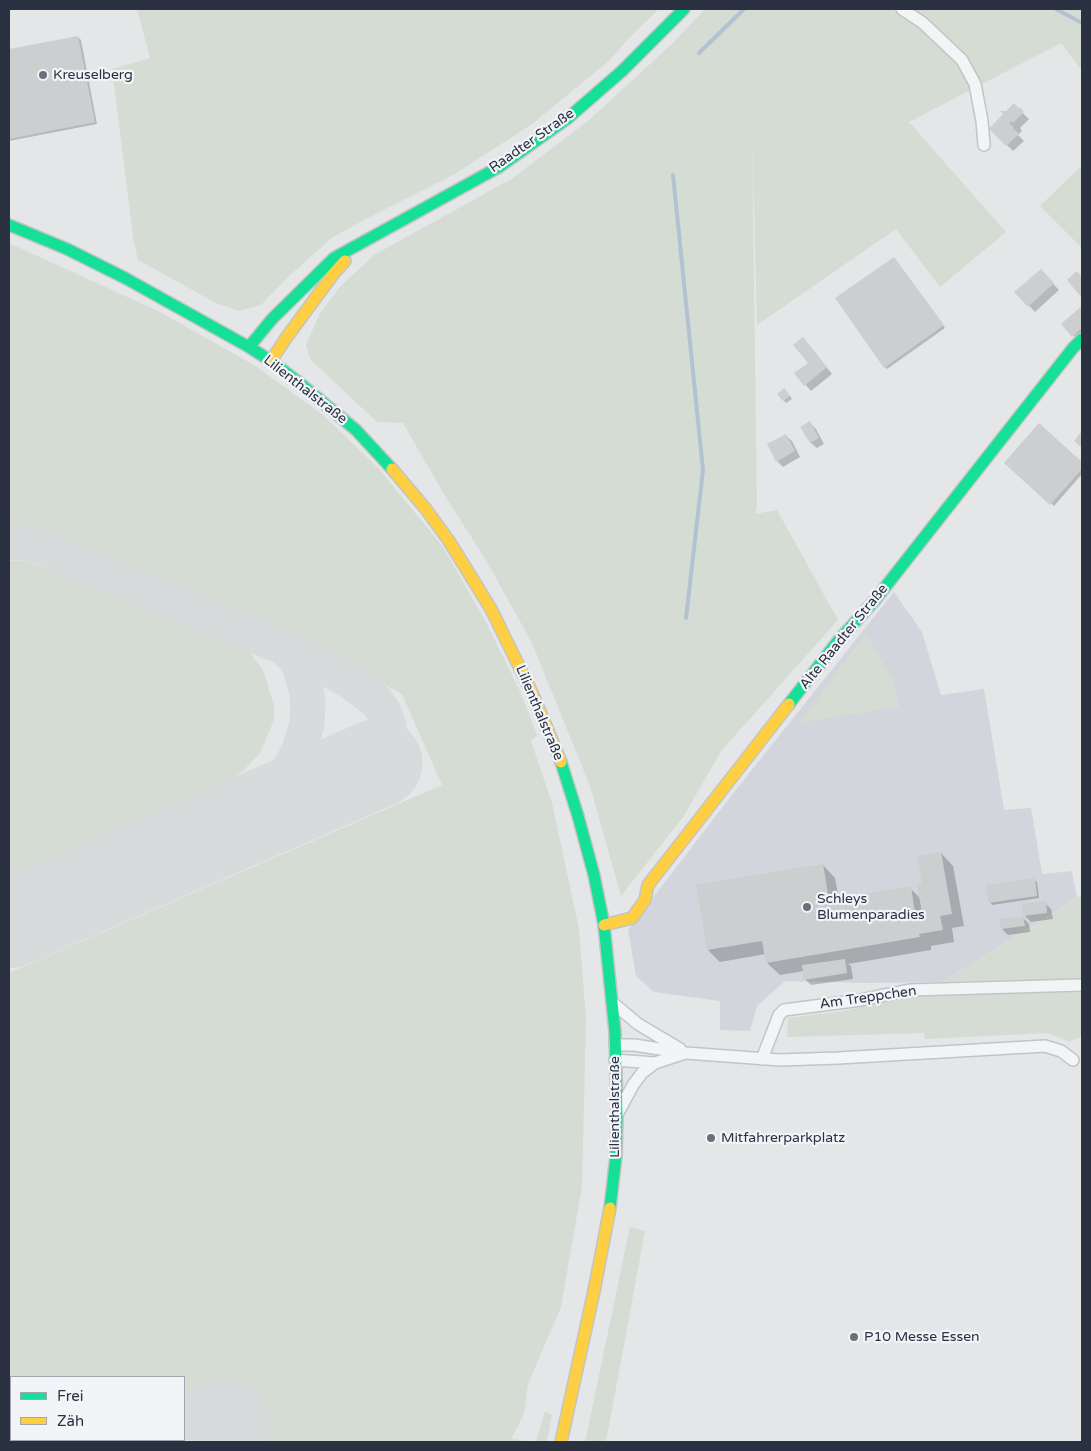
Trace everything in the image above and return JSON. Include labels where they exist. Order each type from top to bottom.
[{"type":"main road","name":"Raadter Straße","points":[[249,347],[272,319],[334,258],[359,246],[499,167],[568,118],[622,71],[684,9]]},
{"type":"main road","name":"Lilienthalstraße","points":[[9,225],[66,249],[125,278],[172,302],[249,347],[297,380],[356,430],[391,467],[449,541],[491,609],[533,695],[561,763],[594,875],[604,925],[613,1003],[615,1045],[616,1156],[610,1205],[562,1442]]},
{"type":"main road","name":"Raadter Straße","points":[[271,361],[334,273],[359,246]]},
{"type":"main road","name":"Alte Raadter Straße","points":[[604,925],[632,918],[645,900],[648,885],[838,641],[875,600],[1082,339]]},
{"type":"street","points":[[902,9],[923,23],[962,60],[975,84],[982,121],[984,145]]},
{"type":"street","name":"Am Treppchen","points":[[762,1059],[779,1015],[784,1010],[861,1000],[911,990],[1082,985]]},
{"type":"street","points":[[613,1003],[638,1024],[686,1053]]},
{"type":"street","points":[[615,1045],[634,1045],[686,1053],[780,1060],[1045,1046],[1061,1051],[1073,1060]]},
{"type":"street","points":[[615,1060],[655,1063],[686,1053]]},
{"type":"street","points":[[617,1115],[639,1077],[655,1063]]},
{"type":"shaded area","points":[[137,9],[659,9],[628,39],[610,60],[532,124],[455,174],[333,237],[289,276],[261,305],[239,311],[216,303],[138,260],[133,237],[112,69],[150,58]]},
{"type":"shaded area","points":[[705,9],[1082,9],[1082,71],[1061,43],[909,122],[1006,232],[940,287],[896,229],[757,325],[752,132],[757,508],[755,514],[777,510],[838,620],[722,750],[683,817],[621,896],[590,786],[532,643],[486,560],[445,496],[403,423],[377,422],[310,359],[306,345],[320,313],[340,287],[374,255],[513,178],[589,120],[672,44]]},
{"type":"shaded area","points":[[1082,165],[1082,248],[1040,206]]},
{"type":"shaded area","points":[[9,243],[158,311],[254,365],[323,415],[379,469],[443,547],[485,620],[520,691],[537,735],[531,741],[552,803],[579,929],[586,1019],[582,1186],[561,1307],[528,1384],[524,1414],[511,1439],[529,1442],[9,1442],[9,973],[442,785],[402,694],[254,617],[37,532],[9,530]]},
{"type":"shaded area","points":[[9,561],[26,561],[226,638],[248,650],[263,670],[274,706],[274,720],[260,753],[244,770],[225,784],[9,877]]},
{"type":"shaded area","points":[[894,592],[922,632],[941,695],[984,689],[1004,810],[1031,808],[1042,874],[1072,871],[1077,898],[942,982],[785,981],[757,1006],[750,1031],[720,1030],[720,1001],[654,992],[636,976],[628,930],[735,791]]},
{"type":"shaded area","points":[[866,633],[893,680],[899,707],[799,723]]},
{"type":"shaded area","points":[[1082,895],[1082,979],[942,982],[1077,898]]},
{"type":"shaded area","points":[[1082,992],[1082,1036],[1069,1042],[1048,1033],[925,1039],[924,1033],[787,1037],[788,1018],[844,1011],[907,996]]},
{"type":"shaded area","points":[[630,1227],[645,1231],[606,1442],[585,1442]]},
{"type":"shaded area","points":[[545,1411],[552,1415],[547,1442],[536,1442]]},
{"type":"building","points":[[78,36],[95,122],[9,139],[9,49]]},
{"type":"building","points":[[1014,103],[1024,112],[1013,123],[1012,121],[1009,124],[1019,134],[1006,146],[989,129],[1003,114],[1000,111],[1006,111]]},
{"type":"building","points":[[894,257],[944,325],[884,368],[835,298]]},
{"type":"building","points":[[1041,269],[1054,283],[1028,307],[1014,292]]},
{"type":"building","points":[[1077,271],[1082,277],[1082,298],[1067,280]]},
{"type":"building","points":[[1082,306],[1082,328],[1072,337],[1061,324]]},
{"type":"building","points":[[803,337],[827,367],[804,386],[794,373],[808,363],[793,345]]},
{"type":"building","points":[[784,388],[790,396],[783,401],[777,394]]},
{"type":"building","points":[[810,421],[819,438],[810,443],[800,427]]},
{"type":"building","points":[[1039,423],[1082,462],[1082,469],[1050,505],[1004,463]]},
{"type":"building","points":[[1082,431],[1082,448],[1074,441]]},
{"type":"building","points":[[786,434],[795,451],[776,462],[767,444]]},
{"type":"building","name":"Schleys Blumenparadies","points":[[941,852],[952,914],[940,916],[943,930],[919,934],[920,937],[766,963],[762,941],[707,950],[696,885],[823,864],[829,900],[911,886],[915,914],[922,913],[917,884],[922,883],[917,856]]},
{"type":"building","points":[[1035,878],[1037,896],[988,903],[986,885]]},
{"type":"building","points":[[1046,901],[1047,913],[1023,916],[1022,904]]},
{"type":"building","points":[[1023,916],[1025,926],[1001,929],[999,919]]},
{"type":"building","points":[[845,959],[847,973],[804,980],[802,965]]},
{"type":"waterway","points":[[699,53],[744,9]]},
{"type":"waterway","points":[[1056,9],[1082,23]]},
{"type":"waterway","points":[[673,175],[703,470],[686,618]]},
{"type":"taxiway","points":[[9,543],[35,545],[277,645],[351,682],[376,701],[384,712],[389,725],[391,744],[384,759],[378,763]]},
{"type":"taxiway","points":[[197,842],[233,823],[266,799],[285,775],[299,750],[307,724],[308,702],[306,688],[300,668],[295,659],[284,648]]},
{"type":"runway","points":[[9,924],[378,763]]},
{"type":"runway","points":[[184,1442],[226,1425]]},
{"type":"traffic: fast","points":[[249,347],[272,319],[334,258],[499,167],[568,118],[622,71],[684,9]]},
{"type":"traffic: fast","points":[[9,225],[67,249],[125,278],[271,361],[356,430],[392,469]]},
{"type":"traffic: fast","points":[[789,704],[838,641],[875,600],[1082,339]]},
{"type":"traffic: fast","points":[[561,762],[594,875],[604,925],[615,1032],[617,1115],[616,1156],[610,1208]]},
{"type":"traffic: slow","points":[[271,361],[334,273],[345,261]]},
{"type":"traffic: slow","points":[[392,469],[425,508],[449,541],[491,609],[533,695],[561,762]]},
{"type":"traffic: slow","points":[[604,925],[632,918],[645,900],[648,885],[789,704]]},
{"type":"traffic: slow","points":[[561,1442],[610,1208]]},
{"type":"place","name":"Kreuselberg","points":[[43,75]]},
{"type":"place","name":"Schleys Blumenparadies","points":[[807,907]]},
{"type":"place","name":"Mitfahrerparkplatz","points":[[711,1138]]},
{"type":"place","name":"P10 Messe Essen","points":[[854,1337]]}]
